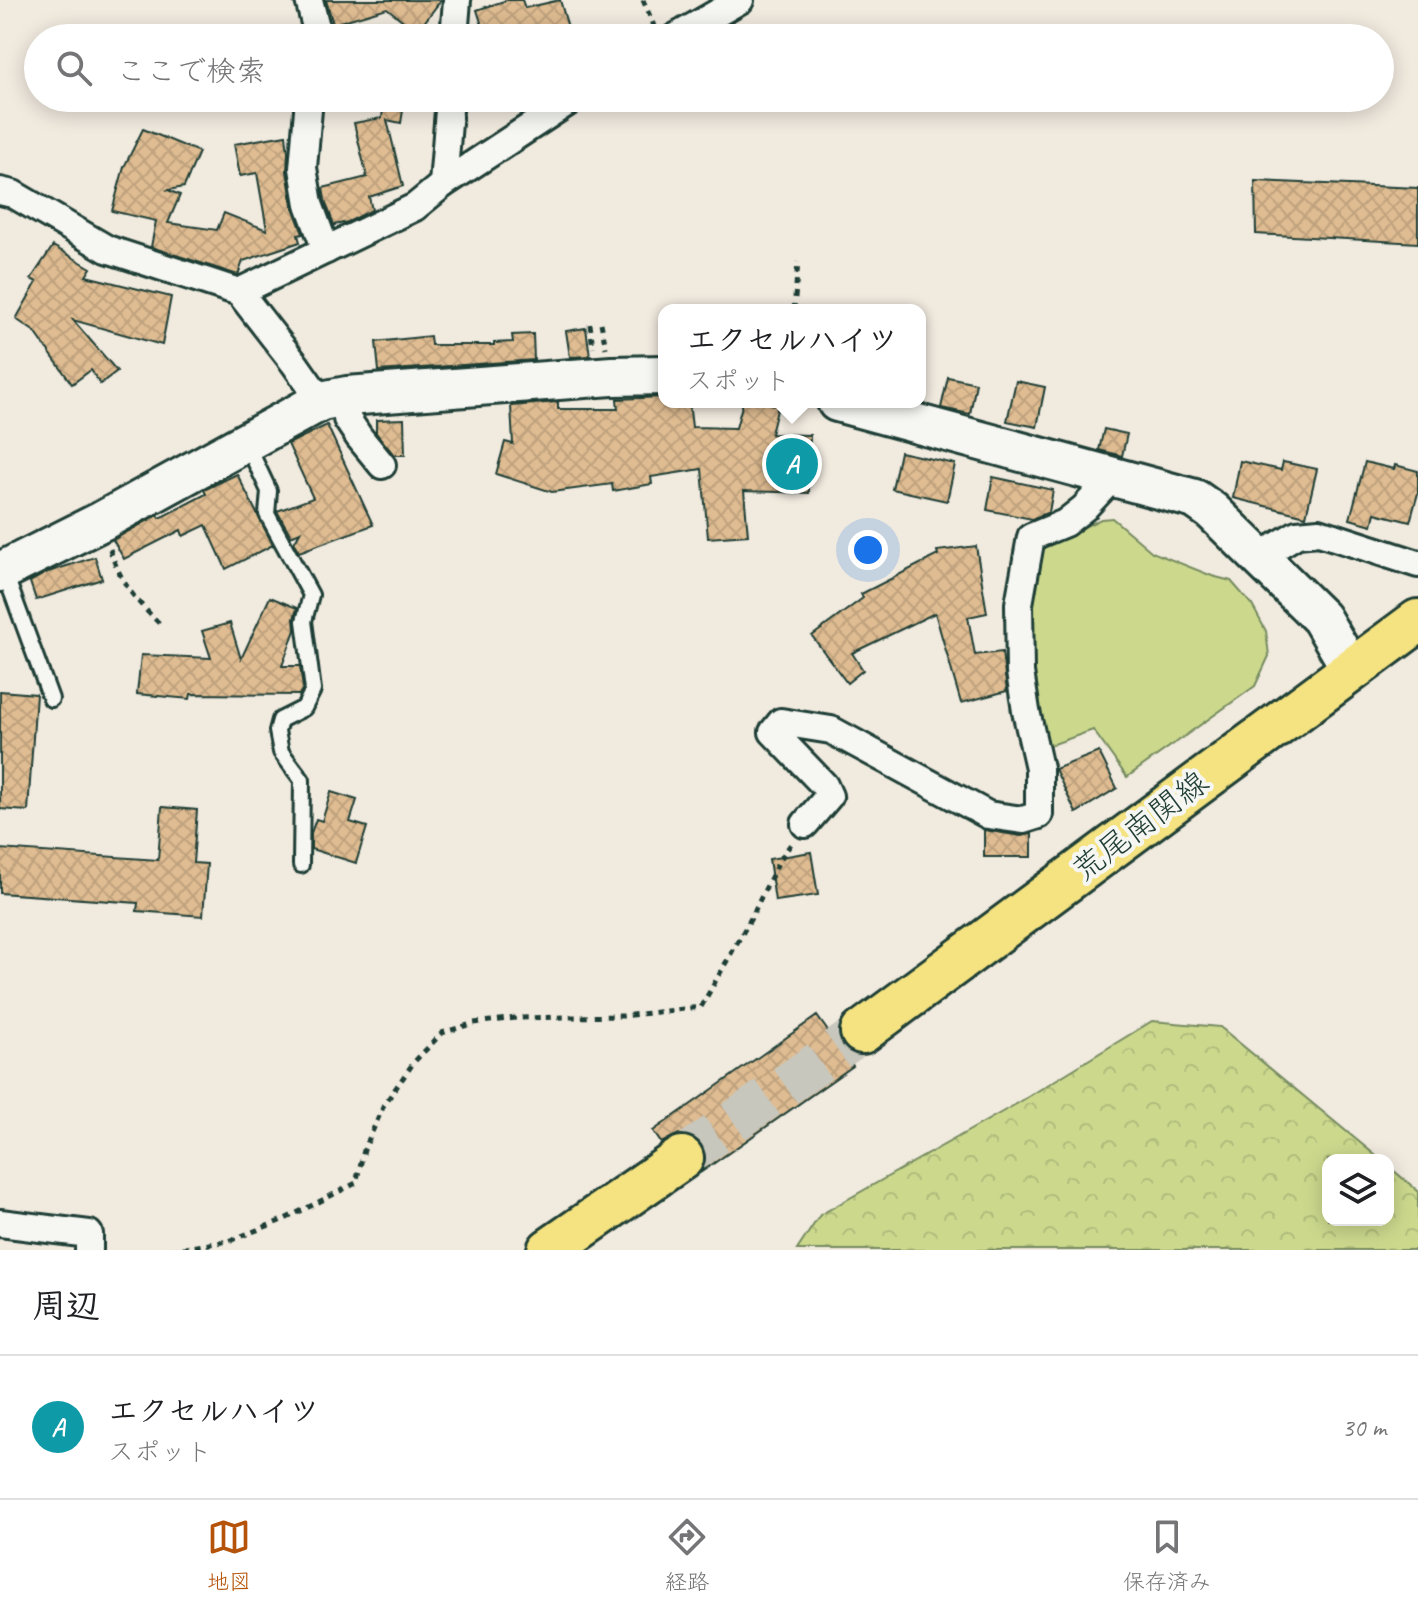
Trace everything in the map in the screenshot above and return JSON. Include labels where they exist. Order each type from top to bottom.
[{"type":"main road","name":"荒尾南関線","points":[[862,1032],[1418,621]]},
{"type":"main road","points":[[549,1250],[682,1158]]},
{"type":"street","points":[[309,0],[315,24]]},
{"type":"street","points":[[455,24],[457,0]]},
{"type":"street","points":[[698,24],[740,0]]},
{"type":"street","points":[[308,112],[303,168],[309,204],[326,250]]},
{"type":"street","points":[[443,184],[449,112]]},
{"type":"street","points":[[245,299],[326,250],[415,207],[443,184],[553,112]]},
{"type":"street","points":[[0,191],[13,194],[107,249],[245,299],[295,364],[334,398],[382,465]]},
{"type":"street","points":[[2,571],[334,398],[658,375]]},
{"type":"street","points":[[859,408],[1195,499],[1212,511],[1321,618],[1351,669]]},
{"type":"street","points":[[805,824],[829,796],[824,785],[773,732],[781,722],[831,730],[988,815],[1023,820],[1039,815],[1039,768],[1020,672],[1019,604],[1031,537],[1065,523],[1114,476]]},
{"type":"street","points":[[1263,560],[1272,549],[1297,534],[1319,532],[1418,564]]},
{"type":"street","points":[[0,1223],[89,1234],[89,1250]]},
{"type":"lane","points":[[246,442],[269,491],[267,514],[311,595],[304,621],[313,690],[304,708],[280,720],[277,731],[281,752],[302,780],[301,865]]},
{"type":"lane","points":[[2,571],[51,699]]},
{"type":"path","points":[[643,0],[654,24]]},
{"type":"path","points":[[794,304],[798,262]]},
{"type":"path","points":[[102,521],[115,564],[128,590],[159,623]]},
{"type":"path","points":[[171,1250],[229,1241],[285,1219],[356,1183],[364,1150],[384,1105],[414,1062],[442,1033],[474,1023],[516,1018],[623,1016],[701,1007],[779,861],[805,824]]},
{"type":"green space","points":[[1112,518],[1152,552],[1231,581],[1252,605],[1266,631],[1269,656],[1255,686],[1127,777],[1093,730],[1043,748],[1030,698],[1028,579],[1042,547],[1101,519]]},
{"type":"green space","points":[[1152,1021],[1220,1027],[1374,1154],[1322,1154],[1322,1226],[1394,1226],[1394,1171],[1418,1191],[1418,1250],[797,1250],[820,1215],[1018,1103]]},
{"type":"building","points":[[326,0],[441,0],[423,24],[407,24],[387,8],[333,24]]},
{"type":"building","points":[[507,0],[522,0],[525,8],[560,0],[567,24],[482,24],[477,10]]},
{"type":"building","points":[[383,112],[403,112],[401,123],[387,120],[403,186],[369,197],[372,210],[334,225],[323,188],[367,177],[354,123],[382,118]]},
{"type":"building","points":[[143,129],[199,152],[184,187],[168,190],[180,195],[168,223],[217,230],[224,213],[267,230],[257,173],[240,176],[234,144],[286,135],[287,171],[293,207],[303,234],[298,235],[300,242],[243,261],[238,275],[151,247],[156,221],[112,211],[124,167]]},
{"type":"building","points":[[1255,181],[1418,188],[1418,243],[1256,234]]},
{"type":"building","points":[[53,246],[91,268],[86,276],[171,297],[162,345],[73,320],[117,371],[100,384],[91,370],[72,384],[35,332],[16,319],[37,282],[31,279]]},
{"type":"building","points":[[586,328],[590,356],[570,357],[566,331]]},
{"type":"building","points":[[533,334],[534,360],[379,371],[376,342],[430,336],[431,345],[494,345],[513,342],[512,335]]},
{"type":"building","points":[[948,377],[976,383],[970,414],[941,408]]},
{"type":"building","points":[[1016,381],[1045,387],[1037,427],[1007,421]]},
{"type":"building","points":[[658,397],[658,408],[690,408],[692,427],[736,428],[741,408],[778,408],[771,434],[810,435],[809,493],[744,491],[748,535],[708,538],[702,469],[651,477],[652,484],[613,491],[612,484],[552,492],[496,474],[505,442],[513,444],[511,406],[558,402],[558,409],[618,409],[617,399]]},
{"type":"building","points":[[404,419],[405,455],[394,455],[376,433],[376,420]]},
{"type":"building","points":[[327,425],[373,525],[299,552],[294,543],[300,532],[291,536],[277,511],[313,498],[288,444]]},
{"type":"building","points":[[1104,429],[1127,434],[1122,456],[1099,450]]},
{"type":"building","points":[[900,452],[955,464],[947,501],[892,489]]},
{"type":"building","points":[[1240,461],[1281,470],[1283,462],[1317,469],[1306,516],[1233,498]]},
{"type":"building","points":[[1365,462],[1418,471],[1418,493],[1410,522],[1375,513],[1372,525],[1350,519]]},
{"type":"building","points":[[237,474],[273,545],[226,569],[206,525],[183,536],[181,530],[124,559],[113,540],[158,515],[160,518],[206,494],[204,490]]},
{"type":"building","points":[[993,477],[1053,490],[1049,512],[1032,519],[987,510]]},
{"type":"building","points":[[976,546],[987,613],[968,617],[975,655],[1002,652],[1007,691],[961,703],[935,613],[852,653],[863,670],[847,683],[812,636],[863,598],[861,594],[938,555],[937,551]]},
{"type":"building","points":[[95,557],[102,579],[36,600],[30,582],[48,572]]},
{"type":"building","points":[[270,597],[297,608],[295,630],[282,666],[300,666],[303,688],[299,695],[191,694],[190,699],[137,694],[141,655],[211,658],[202,631],[230,623],[241,659]]},
{"type":"building","points":[[0,691],[36,694],[28,811],[0,809]]},
{"type":"building","points":[[1099,752],[1117,788],[1076,813],[1055,769]]},
{"type":"building","points":[[331,792],[357,800],[350,822],[367,827],[356,863],[311,849],[311,833],[316,819],[322,821]]},
{"type":"building","points":[[162,807],[197,810],[193,863],[207,864],[203,916],[137,911],[138,903],[0,893],[0,849],[158,860]]},
{"type":"building","points":[[984,830],[1021,836],[1032,834],[1032,857],[984,857]]},
{"type":"building","points":[[811,852],[818,895],[775,901],[769,859]]},
{"type":"building","points":[[817,1016],[853,1066],[700,1173],[706,1155],[693,1137],[679,1134],[661,1143],[653,1131]]},
{"type":"tunnel","points":[[682,1158],[862,1032]]},
{"type":"place","name":"エクセルハイツ","points":[[792,464]]}]
